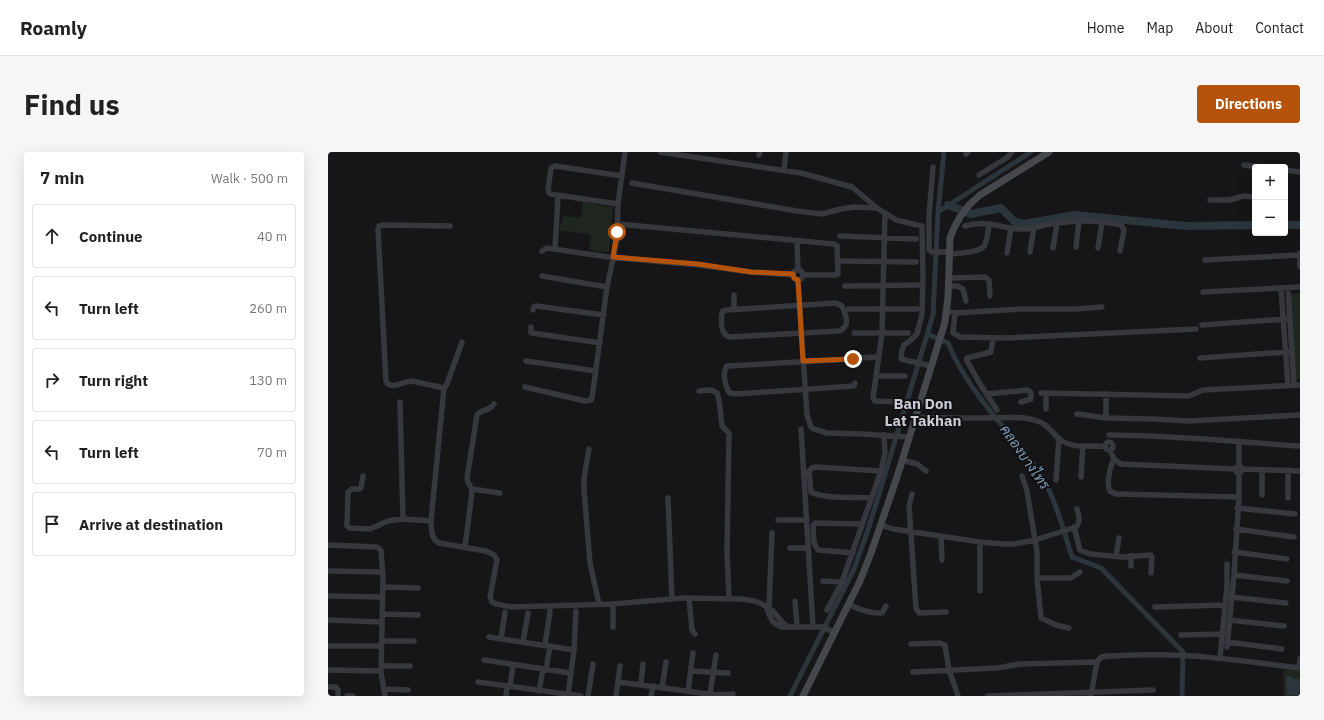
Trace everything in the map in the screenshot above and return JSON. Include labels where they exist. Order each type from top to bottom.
[{"type":"street","points":[[525,387],[588,401],[592,398],[607,287],[617,240],[618,204],[625,152]]},
{"type":"street","points":[[660,152],[801,173],[852,187],[877,208],[896,220],[922,226],[922,314],[917,334],[904,345],[902,350],[902,359],[930,366]]},
{"type":"street","points":[[784,170],[786,152]]},
{"type":"street","points":[[979,175],[1008,157],[1012,152]]},
{"type":"street","points":[[803,696],[833,632],[860,581],[881,525],[902,460],[906,437],[915,417],[945,322],[949,282],[950,238],[954,228],[960,217],[980,195],[1049,152]]},
{"type":"street","points":[[1244,165],[1252,166]]},
{"type":"street","points":[[618,204],[550,194],[548,190],[551,168],[555,166],[622,176]]},
{"type":"street","points":[[933,167],[929,214],[929,250],[932,252],[949,253],[978,251],[982,248],[986,241],[989,224]]},
{"type":"street","points":[[1288,170],[1300,172]]},
{"type":"street","points":[[632,183],[822,214],[854,207],[877,208]]},
{"type":"street","points":[[555,249],[558,196]]},
{"type":"street","points":[[1210,200],[1229,200],[1244,196],[1252,197]]},
{"type":"street","points":[[885,213],[882,333],[873,398],[874,402],[899,402]]},
{"type":"street","points":[[1076,247],[1079,221]]},
{"type":"street","points":[[965,226],[981,223],[1022,229],[1079,221],[1116,223],[1121,225],[1124,230],[1120,251]]},
{"type":"street","points":[[1098,248],[1102,222]]},
{"type":"street","points":[[1053,248],[1057,223]]},
{"type":"street","points":[[542,251],[547,248],[613,257],[698,264],[751,272],[801,271],[803,275],[838,274],[838,248],[834,244],[618,224]]},
{"type":"street","points":[[444,388],[412,381],[407,381],[395,386],[390,386],[387,384],[378,229],[383,225],[450,226]]},
{"type":"street","points":[[1030,252],[1034,227]]},
{"type":"street","points":[[1007,253],[1011,228]]},
{"type":"street","points":[[840,236],[916,239]]},
{"type":"street","points":[[797,241],[796,272],[794,278],[798,280],[806,405],[807,415],[811,427],[820,432],[827,433],[906,437]]},
{"type":"street","points":[[1205,260],[1300,254],[1300,267]]},
{"type":"street","points":[[842,261],[916,262]]},
{"type":"street","points":[[798,280],[802,278],[803,275]]},
{"type":"street","points":[[542,276],[607,287]]},
{"type":"street","points":[[949,282],[985,277],[989,280],[990,296]]},
{"type":"street","points":[[949,282],[963,289],[966,301]]},
{"type":"street","points":[[845,286],[918,285]]},
{"type":"street","points":[[1203,292],[1300,287]]},
{"type":"street","points":[[1046,409],[1043,393],[1189,396],[1203,390],[1294,385],[1284,320],[1281,288]]},
{"type":"street","points":[[1288,288],[1290,319],[1289,352]]},
{"type":"street","points":[[734,294],[734,309]]},
{"type":"street","points":[[840,304],[847,321],[844,329],[840,331],[726,336],[723,334],[722,313],[723,311],[734,309],[840,304]]},
{"type":"street","points":[[533,310],[536,306],[604,315]]},
{"type":"street","points":[[947,311],[955,313],[1022,309],[1076,309],[1102,307]]},
{"type":"street","points":[[849,309],[918,309]]},
{"type":"street","points":[[955,313],[952,333],[955,336],[960,337],[993,338],[1196,329]]},
{"type":"street","points":[[1202,325],[1290,319]]},
{"type":"street","points":[[531,327],[531,333],[600,343]]},
{"type":"street","points":[[854,333],[908,332]]},
{"type":"street","points":[[993,338],[991,352],[967,358],[972,370],[997,410]]},
{"type":"street","points":[[462,342],[447,384],[444,388],[432,521],[432,536],[434,540],[439,543],[486,551],[494,555],[496,560],[490,597],[492,602],[511,607],[613,604],[689,598],[755,601],[772,608],[781,622],[789,627],[822,627],[833,632]]},
{"type":"street","points":[[1200,358],[1289,352]]},
{"type":"street","points":[[859,358],[879,357]]},
{"type":"street","points":[[854,365],[854,360],[852,359],[728,366],[725,370],[726,386],[730,393],[736,394],[854,386],[855,383]]},
{"type":"street","points":[[526,361],[596,371]]},
{"type":"street","points":[[876,376],[905,376]]},
{"type":"street","points":[[699,391],[711,390],[716,393],[719,400],[722,426],[727,429],[729,436],[727,551],[728,599]]},
{"type":"street","points":[[986,394],[1028,390],[1031,393],[1031,400],[1021,402]]},
{"type":"street","points":[[1106,394],[1106,418]]},
{"type":"street","points":[[400,402],[403,519]]},
{"type":"street","points":[[494,404],[491,408],[479,412],[477,415],[467,478],[468,484],[472,489],[500,493]]},
{"type":"street","points":[[1077,414],[1106,418],[1188,421],[1300,415]]},
{"type":"street","points":[[915,417],[1006,417],[1040,422],[1065,443],[1074,446],[1107,444]]},
{"type":"street","points":[[1108,428],[1109,435],[1106,449],[1110,450],[1114,459],[1121,464],[1300,471]]},
{"type":"street","points":[[801,429],[813,626]]},
{"type":"street","points":[[827,610],[842,582],[853,553],[870,498],[881,471],[885,453],[884,435]]},
{"type":"street","points":[[1109,435],[1149,435],[1239,443],[1300,446]]},
{"type":"street","points":[[1056,480],[1059,438]]},
{"type":"street","points":[[1239,443],[1239,497],[1234,552],[1234,575],[1227,645],[1282,649]]},
{"type":"street","points":[[1081,477],[1083,446]]},
{"type":"street","points":[[589,449],[584,478],[584,490],[590,563],[599,604]]},
{"type":"street","points":[[1114,459],[1110,466],[1109,472],[1109,486],[1112,493],[1239,497]]},
{"type":"street","points":[[902,460],[917,464],[926,471]]},
{"type":"street","points":[[870,498],[814,494],[811,492],[809,471],[816,467],[881,471]]},
{"type":"street","points":[[1262,470],[1262,496]]},
{"type":"street","points":[[1288,470],[1288,498]]},
{"type":"street","points":[[363,476],[361,488],[352,489],[348,492],[347,526],[352,529],[370,529],[388,521],[403,519],[432,521]]},
{"type":"street","points":[[1022,476],[1027,491],[1037,552],[1037,578],[1041,618],[1056,625],[1068,628]]},
{"type":"street","points":[[465,547],[472,489]]},
{"type":"street","points":[[912,494],[910,502],[910,531],[916,610],[919,613],[946,612]]},
{"type":"street","points":[[668,498],[672,599]]},
{"type":"street","points":[[1238,508],[1295,514]]},
{"type":"street","points":[[881,525],[893,529],[980,542],[1014,544],[1035,540],[1073,528],[1079,524],[1080,520],[1077,509]]},
{"type":"street","points":[[778,520],[807,520]]},
{"type":"street","points":[[853,553],[818,550],[814,543],[813,526],[815,523],[862,524]]},
{"type":"street","points":[[1073,528],[1080,550],[1090,554],[1116,556],[1151,555],[1151,574]]},
{"type":"street","points":[[1236,529],[1294,537]]},
{"type":"street","points":[[767,607],[772,533]]},
{"type":"street","points":[[941,536],[942,560]]},
{"type":"street","points":[[1116,556],[1118,538]]},
{"type":"street","points":[[980,542],[980,591]]},
{"type":"street","points":[[328,546],[376,547],[381,551],[383,587],[381,668],[385,696]]},
{"type":"street","points":[[790,548],[808,548]]},
{"type":"street","points":[[1234,552],[1287,559]]},
{"type":"street","points":[[1131,556],[1131,566]]},
{"type":"street","points":[[1220,658],[1228,564]]},
{"type":"street","points":[[328,571],[382,572]]},
{"type":"street","points":[[1037,578],[1070,578],[1080,572]]},
{"type":"street","points":[[1234,575],[1287,581]]},
{"type":"street","points":[[822,581],[842,582]]},
{"type":"street","points":[[383,587],[418,588]]},
{"type":"street","points":[[328,596],[382,597]]},
{"type":"street","points":[[1231,597],[1286,603]]},
{"type":"street","points":[[689,598],[692,630],[695,634]]},
{"type":"street","points":[[795,601],[797,626]]},
{"type":"street","points":[[613,604],[613,627]]},
{"type":"street","points":[[848,604],[857,609],[878,613],[882,613],[886,606]]},
{"type":"street","points":[[1154,607],[1225,605]]},
{"type":"street","points":[[539,691],[544,669],[550,611]]},
{"type":"street","points":[[568,694],[574,650],[576,611]]},
{"type":"street","points":[[501,639],[505,612]]},
{"type":"street","points":[[382,614],[418,615]]},
{"type":"street","points":[[523,642],[528,614]]},
{"type":"street","points":[[328,620],[382,622]]},
{"type":"street","points":[[1229,620],[1284,626]]},
{"type":"street","points":[[1181,634],[1223,634]]},
{"type":"street","points":[[489,637],[574,650]]},
{"type":"street","points":[[328,646],[414,641]]},
{"type":"street","points":[[910,644],[943,643],[946,647],[949,670],[958,696]]},
{"type":"street","points":[[685,692],[691,671],[693,653]]},
{"type":"street","points":[[714,695],[713,673],[716,655]]},
{"type":"street","points":[[1091,694],[1097,662],[1101,657],[1171,655],[1220,658],[1300,668],[1300,660]]},
{"type":"street","points":[[484,660],[570,674]]},
{"type":"street","points":[[662,688],[666,662]]},
{"type":"street","points":[[913,672],[997,668],[1020,664],[1097,662]]},
{"type":"street","points":[[588,696],[593,664]]},
{"type":"street","points":[[641,684],[643,664]]},
{"type":"street","points":[[506,696],[513,665]]},
{"type":"street","points":[[328,670],[410,666]]},
{"type":"street","points":[[616,696],[620,666]]},
{"type":"street","points":[[691,671],[728,673]]},
{"type":"street","points":[[478,682],[581,696]]},
{"type":"street","points":[[618,682],[641,684],[685,692],[714,695],[733,694]]},
{"type":"street","points":[[651,696],[653,686]]},
{"type":"street","points":[[328,687],[336,687],[338,690],[338,696]]},
{"type":"street","points":[[384,689],[408,690]]},
{"type":"street","points":[[988,696],[1091,694],[1153,690]]},
{"type":"street","points":[[347,696],[353,696]]},
{"type":"shaded area","points":[[583,202],[613,207],[609,251],[603,252],[589,250],[591,235],[559,230],[563,216],[581,218]]},
{"type":"shaded area","points":[[1300,293],[1300,379],[1293,380],[1286,294]]},
{"type":"shaded area","points":[[1300,668],[1300,696],[1284,696],[1283,670]]},
{"type":"shaded area","points":[[1286,676],[1290,676],[1295,680],[1300,678],[1300,696],[1287,695]]},
{"type":"waterway","points":[[790,696],[854,569],[869,527],[933,315],[938,212],[944,152]]},
{"type":"waterway","points":[[938,212],[1031,152]]},
{"type":"waterway","points":[[948,205],[971,214],[1001,208],[1015,222],[1024,224],[1075,215],[1186,226],[1252,225]]},
{"type":"waterway","points":[[1288,225],[1300,225]]},
{"type":"waterway","name":"คลองบางไทร","points":[[927,334],[948,343],[972,387],[1039,472],[1055,505],[1072,557],[1101,568],[1183,652],[1182,696]]},
{"type":"district","name":"Ban Don Lat Takhan","points":[[923,412]]},
{"type":"route","points":[[617,232],[617,240],[613,257],[698,264],[767,274],[793,274],[794,278],[798,280],[803,361],[853,359]]}]
